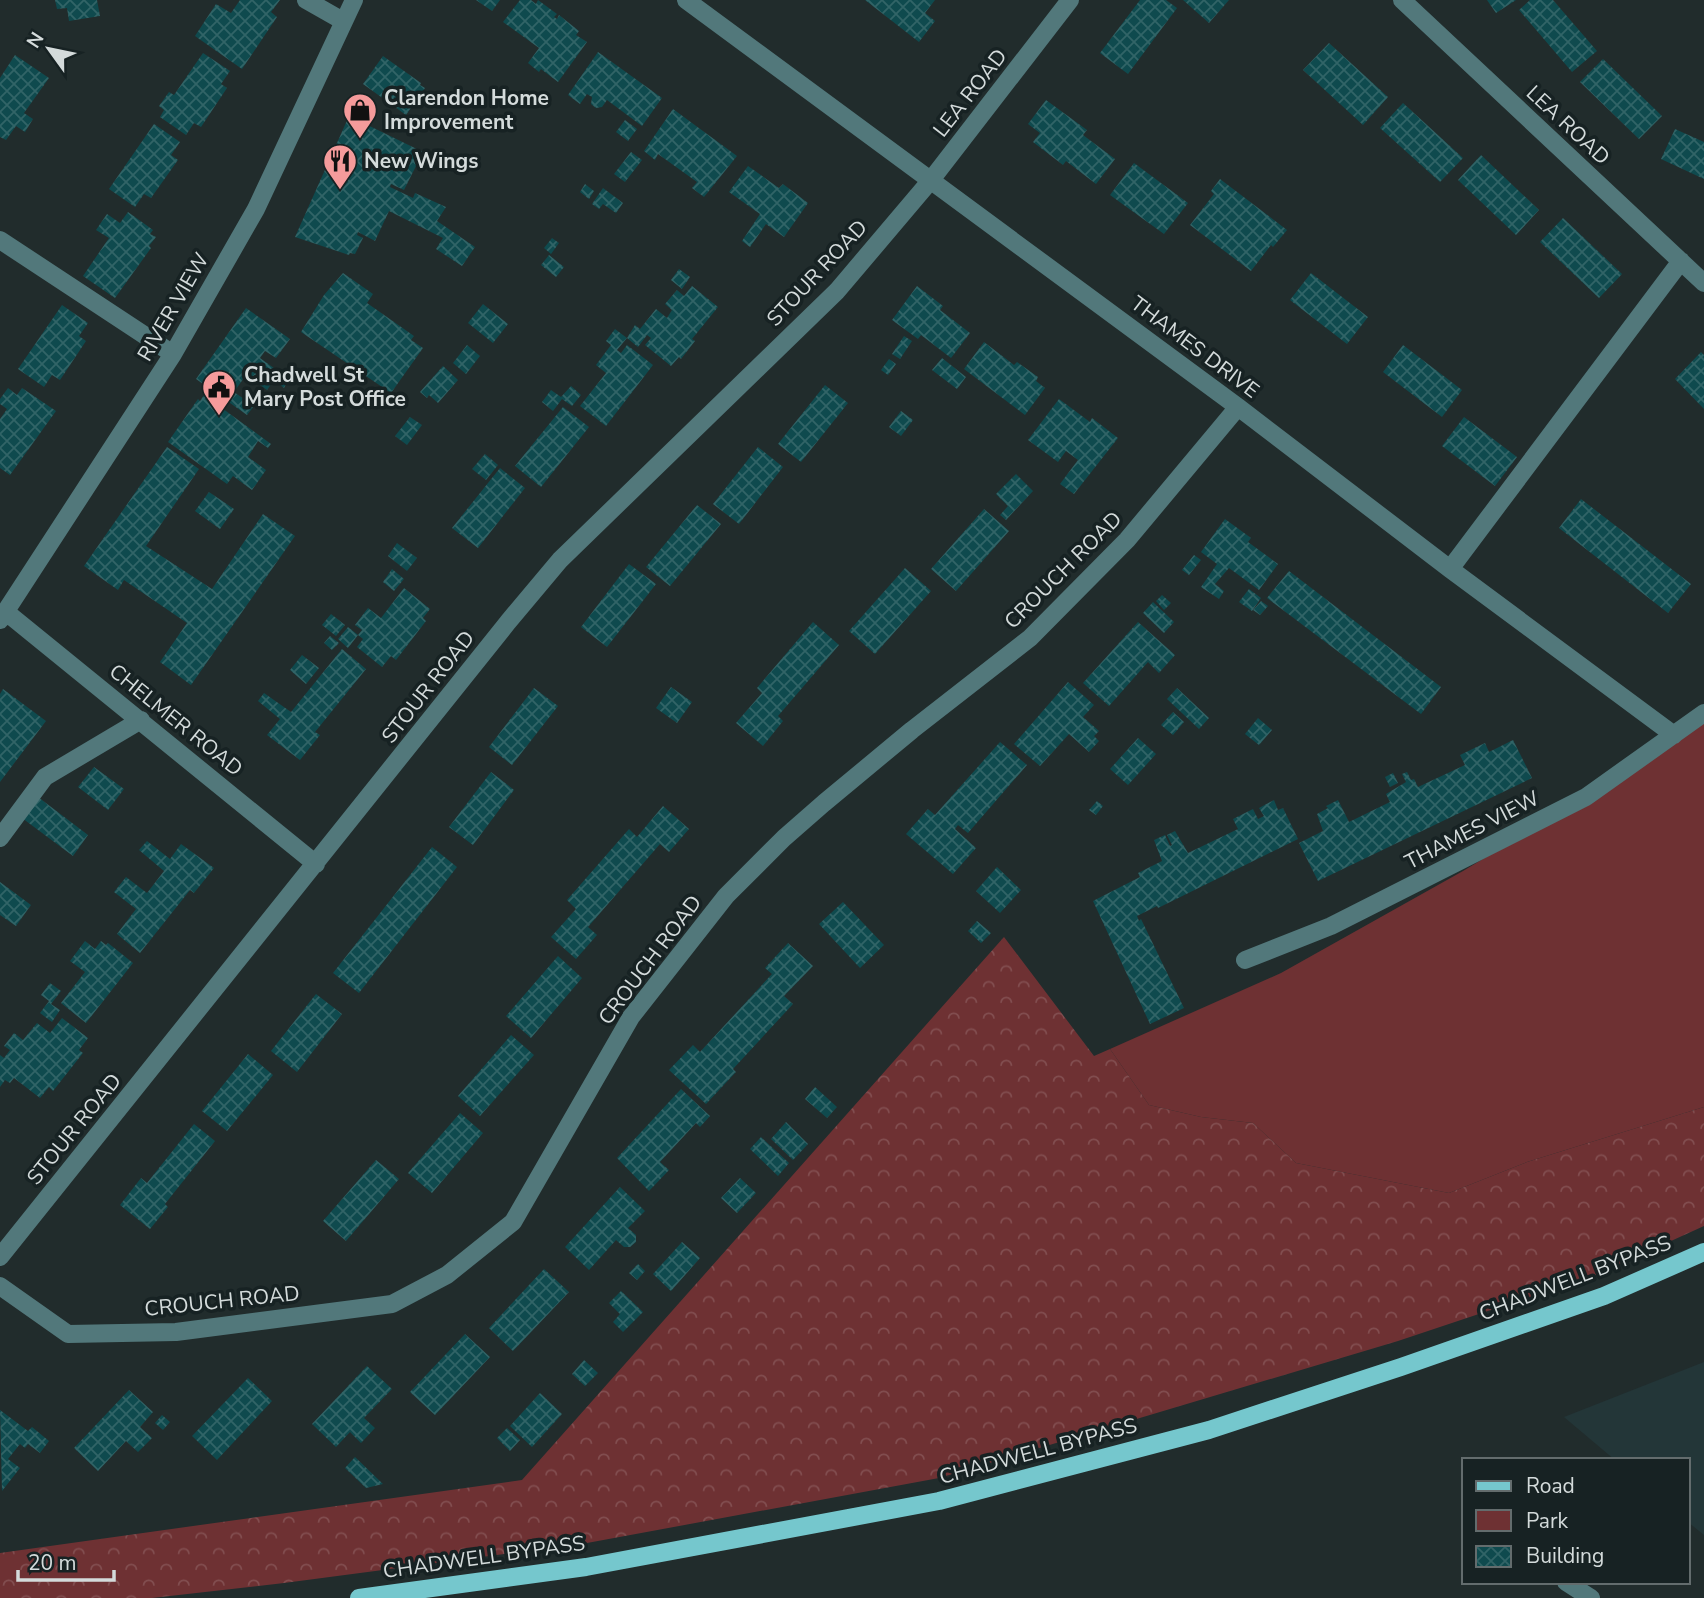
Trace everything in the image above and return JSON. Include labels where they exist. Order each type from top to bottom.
[{"type":"main road","name":"CHADWELL BYPASS","points":[[359,1598],[586,1567],[850,1519],[953,1497],[1221,1426],[1604,1296],[1704,1252]]},
{"type":"street","points":[[306,0],[343,21]]},
{"type":"street","name":"RIVER VIEW","points":[[3,616],[173,354],[256,209],[354,0]]},
{"type":"street","name":"THAMES DRIVE","points":[[686,0],[1238,407],[1674,735]]},
{"type":"street","name":"LEA ROAD","points":[[931,180],[1070,0]]},
{"type":"street","name":"LEA ROAD","points":[[1402,0],[1704,283]]},
{"type":"street","name":"STOUR ROAD","points":[[0,1257],[508,622],[561,560],[837,291],[931,180]]},
{"type":"street","points":[[0,240],[173,354]]},
{"type":"street","points":[[1450,569],[1681,261]]},
{"type":"street","name":"CROUCH ROAD","points":[[0,1286],[68,1334],[176,1332],[392,1304],[447,1275],[513,1222],[631,1017],[726,896],[784,838],[824,803],[1030,638],[1127,540],[1238,407]]},
{"type":"street","name":"CHELMER ROAD","points":[[3,616],[141,720],[316,864]]},
{"type":"street","name":"THAMES VIEW","points":[[1245,960],[1331,926],[1586,797],[1704,713]]},
{"type":"street","points":[[0,838],[45,777],[141,720]]},
{"type":"street","points":[[1569,1584],[1591,1598]]},
{"type":"shaded area","points":[[1704,1362],[1704,1535],[1690,1524],[1690,1458],[1613,1458],[1564,1417]]},
{"type":"green space","points":[[1704,713],[1704,1107],[1527,1162],[1449,1193],[1296,1163],[1253,1123],[1201,1117],[1149,1105],[1110,1049],[1281,973],[1463,871],[1586,797]]},
{"type":"green space","points":[[1004,937],[1094,1056],[1110,1049],[1149,1105],[1201,1117],[1253,1123],[1296,1163],[1449,1193],[1527,1162],[1704,1107],[1704,1226],[1596,1275],[1398,1341],[939,1478],[587,1543],[284,1583],[152,1598],[0,1598],[0,1553],[522,1480]]},
{"type":"building","points":[[55,0],[97,0],[100,16],[69,21],[67,8],[57,9]]},
{"type":"building","points":[[240,0],[280,0],[271,12],[277,17],[242,69],[195,36],[216,4],[231,13]]},
{"type":"building","points":[[476,0],[500,0],[492,11]]},
{"type":"building","points":[[520,0],[531,0],[536,4],[538,0],[557,14],[554,17],[557,19],[559,15],[579,31],[576,35],[587,42],[558,82],[528,63],[539,48],[503,22]]},
{"type":"building","points":[[865,0],[935,0],[925,13],[935,21],[919,42]]},
{"type":"building","points":[[1140,0],[1166,0],[1177,8],[1128,74],[1100,53]]},
{"type":"building","points":[[1183,0],[1229,0],[1209,23]]},
{"type":"building","points":[[1487,0],[1516,0],[1496,13]]},
{"type":"building","points":[[1530,0],[1553,0],[1597,51],[1572,72],[1519,10]]},
{"type":"building","points":[[1329,43],[1388,97],[1363,125],[1303,70]]},
{"type":"building","points":[[598,52],[662,98],[642,126],[607,100],[602,107],[596,108],[591,104],[592,97],[587,94],[580,104],[568,95]]},
{"type":"building","points":[[203,53],[230,71],[221,84],[227,88],[201,127],[194,123],[186,135],[160,117],[164,110],[159,106],[169,92],[174,95]]},
{"type":"building","points":[[15,55],[49,78],[24,113],[33,119],[25,132],[16,126],[6,140],[0,137],[0,78]]},
{"type":"building","points":[[383,56],[425,88],[406,115],[363,84]]},
{"type":"building","points":[[1603,59],[1662,116],[1639,139],[1580,82]]},
{"type":"building","points":[[1046,100],[1087,130],[1083,135],[1115,159],[1096,184],[1066,161],[1063,165],[1033,142],[1040,133],[1028,124]]},
{"type":"building","points":[[1403,103],[1463,158],[1440,182],[1380,128]]},
{"type":"building","points":[[673,109],[737,156],[704,197],[692,188],[697,182],[658,154],[655,160],[644,151]]},
{"type":"building","points":[[349,116],[423,152],[404,190],[391,184],[390,187],[413,198],[415,193],[446,207],[437,221],[475,247],[462,266],[436,249],[443,238],[389,211],[375,241],[358,232],[357,235],[363,238],[355,254],[349,255],[295,237]]},
{"type":"building","points":[[625,120],[637,129],[628,141],[616,132]]},
{"type":"building","points":[[154,124],[180,142],[171,155],[178,160],[151,198],[144,194],[135,207],[109,189]]},
{"type":"building","points":[[1675,129],[1704,142],[1704,179],[1661,159]]},
{"type":"building","points":[[631,152],[642,160],[625,182],[614,174]]},
{"type":"building","points":[[1481,155],[1539,210],[1516,235],[1458,180]]},
{"type":"building","points":[[1134,163],[1188,203],[1164,234],[1110,195]]},
{"type":"building","points":[[748,166],[779,188],[783,184],[808,203],[784,237],[766,224],[750,247],[742,241],[760,214],[729,192]]},
{"type":"building","points":[[1220,179],[1287,230],[1273,247],[1271,245],[1251,271],[1190,225],[1214,194],[1211,191]]},
{"type":"building","points":[[585,184],[594,191],[589,199],[580,192]]},
{"type":"building","points":[[603,188],[623,203],[616,213],[603,204],[599,209],[592,204]]},
{"type":"building","points":[[128,212],[153,230],[150,234],[156,237],[115,298],[83,276],[109,238],[96,230],[107,214],[120,223]]},
{"type":"building","points":[[1563,218],[1622,274],[1599,298],[1540,242]]},
{"type":"building","points":[[552,238],[559,243],[551,254],[544,248]]},
{"type":"building","points":[[549,255],[564,267],[556,277],[541,265]]},
{"type":"building","points":[[679,269],[690,277],[682,289],[671,280]]},
{"type":"building","points":[[343,273],[373,294],[367,303],[414,336],[411,340],[423,348],[391,393],[301,332],[324,295]]},
{"type":"building","points":[[1311,273],[1368,317],[1347,344],[1290,300]]},
{"type":"building","points":[[692,286],[718,307],[692,339],[695,341],[681,359],[679,357],[671,366],[645,345],[651,338],[647,335],[638,347],[627,338],[635,325],[640,329],[656,309],[667,318],[672,310],[665,304],[677,290],[684,296]]},
{"type":"building","points":[[917,286],[943,306],[940,310],[970,333],[951,358],[921,335],[918,339],[892,320]]},
{"type":"building","points":[[483,304],[508,324],[493,343],[468,323]]},
{"type":"building","points":[[62,305],[88,323],[79,336],[86,341],[60,380],[52,375],[44,387],[18,369]]},
{"type":"building","points":[[246,308],[290,339],[276,358],[265,351],[260,358],[289,379],[284,388],[274,380],[267,390],[246,375],[234,392],[254,406],[247,415],[196,379]]},
{"type":"building","points":[[615,329],[627,338],[617,350],[621,353],[627,345],[653,365],[606,426],[580,406],[606,373],[596,365],[611,345],[606,341]]},
{"type":"building","points":[[904,336],[912,341],[900,359],[892,354]]},
{"type":"building","points":[[984,342],[1014,365],[1017,362],[1038,377],[1036,381],[1045,388],[1025,415],[964,369]]},
{"type":"building","points":[[467,345],[480,356],[466,374],[453,363]]},
{"type":"building","points":[[1403,345],[1462,390],[1442,417],[1383,372]]},
{"type":"building","points":[[1701,352],[1704,355],[1704,409],[1675,379]]},
{"type":"building","points":[[942,358],[966,377],[957,389],[932,370]]},
{"type":"building","points":[[889,359],[896,364],[888,375],[881,370]]},
{"type":"building","points":[[443,366],[458,380],[438,403],[429,395],[427,398],[420,392]]},
{"type":"building","points":[[825,385],[848,403],[801,462],[778,444]]},
{"type":"building","points":[[571,386],[581,395],[572,406],[562,399],[553,411],[542,402],[551,390],[561,397]]},
{"type":"building","points":[[8,388],[17,395],[22,388],[56,411],[10,475],[0,468],[0,419],[7,409],[0,404],[0,399]]},
{"type":"building","points":[[204,395],[271,444],[268,448],[258,441],[248,457],[266,470],[252,490],[233,476],[227,484],[168,442],[198,399],[200,401]]},
{"type":"building","points":[[1059,399],[1090,422],[1092,418],[1118,438],[1074,494],[1060,484],[1078,460],[1066,451],[1058,462],[1028,440]]},
{"type":"building","points":[[563,407],[589,427],[541,487],[515,466]]},
{"type":"building","points":[[901,411],[913,420],[901,436],[889,427]]},
{"type":"building","points":[[410,417],[422,425],[407,445],[395,436]]},
{"type":"building","points":[[1464,417],[1517,457],[1495,486],[1442,446]]},
{"type":"building","points":[[167,447],[199,469],[146,546],[212,589],[263,514],[295,536],[191,685],[160,662],[187,623],[124,580],[118,590],[84,566]]},
{"type":"building","points":[[758,447],[783,467],[739,524],[713,504]]},
{"type":"building","points":[[485,454],[498,465],[486,480],[472,469]]},
{"type":"building","points":[[500,468],[525,488],[478,548],[452,528]]},
{"type":"building","points":[[1016,474],[1033,491],[1006,520],[1000,515],[1008,506],[996,494]]},
{"type":"building","points":[[209,492],[234,509],[220,529],[195,511]]},
{"type":"building","points":[[1581,499],[1691,584],[1668,613],[1559,528]]},
{"type":"building","points":[[697,505],[721,524],[670,586],[646,567]]},
{"type":"building","points":[[984,509],[1009,531],[956,591],[931,569]]},
{"type":"building","points":[[1225,519],[1251,538],[1248,542],[1278,564],[1259,590],[1229,568],[1215,584],[1224,591],[1219,599],[1201,587],[1217,564],[1201,552]]},
{"type":"building","points":[[397,543],[417,558],[407,571],[388,556]]},
{"type":"building","points":[[1194,555],[1201,560],[1189,575],[1182,570]]},
{"type":"building","points":[[629,564],[656,584],[607,647],[581,627]]},
{"type":"building","points":[[905,568],[931,591],[875,654],[849,631]]},
{"type":"building","points":[[392,569],[404,579],[394,591],[383,582]]},
{"type":"building","points":[[1289,571],[1441,687],[1421,714],[1267,598]]},
{"type":"building","points":[[404,588],[430,609],[423,618],[426,621],[396,660],[391,656],[382,667],[357,647],[363,639],[358,635],[362,630],[355,625],[368,608],[381,618]]},
{"type":"building","points":[[1249,589],[1261,598],[1252,611],[1239,602]]},
{"type":"building","points":[[1162,595],[1171,603],[1164,610],[1156,601]]},
{"type":"building","points":[[1261,601],[1268,606],[1260,615],[1253,610]]},
{"type":"building","points":[[1153,602],[1174,622],[1164,633],[1143,613]]},
{"type":"building","points":[[331,614],[345,625],[336,636],[322,625]]},
{"type":"building","points":[[813,622],[839,645],[778,716],[783,721],[763,746],[736,723],[762,693],[757,688]]},
{"type":"building","points":[[1138,622],[1175,655],[1159,673],[1148,662],[1109,706],[1083,683]]},
{"type":"building","points":[[348,627],[358,635],[348,648],[338,639]]},
{"type":"building","points":[[330,636],[339,643],[332,650],[324,643]]},
{"type":"building","points":[[342,649],[366,669],[315,732],[320,735],[300,760],[267,735],[280,719],[258,701],[264,693],[291,712]]},
{"type":"building","points":[[302,655],[319,668],[306,684],[290,670]]},
{"type":"building","points":[[1068,682],[1094,705],[1083,717],[1099,731],[1094,736],[1099,741],[1089,752],[1069,734],[1040,766],[1014,744]]},
{"type":"building","points":[[671,687],[692,702],[677,723],[656,708]]},
{"type":"building","points":[[534,688],[558,706],[512,765],[489,747]]},
{"type":"building","points":[[1177,688],[1209,718],[1199,729],[1167,699]]},
{"type":"building","points":[[3,689],[46,721],[0,782],[0,694]]},
{"type":"building","points":[[1173,712],[1184,722],[1173,735],[1161,725]]},
{"type":"building","points":[[1258,718],[1272,730],[1259,745],[1245,734]]},
{"type":"building","points":[[1138,738],[1156,754],[1128,785],[1110,769]]},
{"type":"building","points":[[1513,740],[1532,778],[1318,881],[1299,843],[1323,831],[1317,814],[1328,808],[1326,806],[1338,800],[1349,822],[1390,802],[1386,794],[1406,782],[1402,774],[1407,772],[1418,787],[1465,765],[1460,755],[1485,743],[1489,752]]},
{"type":"building","points":[[1000,742],[1027,765],[968,833],[958,825],[955,829],[976,848],[953,874],[906,834],[928,809],[935,815]]},
{"type":"building","points":[[94,767],[124,789],[108,810],[78,787]]},
{"type":"building","points":[[491,772],[514,790],[473,845],[449,827]]},
{"type":"building","points":[[1393,773],[1398,783],[1390,787],[1385,777]]},
{"type":"building","points":[[38,797],[88,835],[73,856],[22,818]]},
{"type":"building","points":[[1274,800],[1278,810],[1283,808],[1298,839],[1137,916],[1139,921],[1141,919],[1184,1008],[1150,1024],[1093,901],[1140,877],[1138,873],[1162,861],[1154,840],[1165,835],[1170,846],[1172,845],[1167,835],[1175,831],[1188,853],[1238,829],[1233,819],[1253,809],[1258,819],[1264,816],[1259,808]]},
{"type":"building","points":[[1097,801],[1103,806],[1096,815],[1089,810]]},
{"type":"building","points":[[663,806],[689,829],[669,852],[660,844],[588,927],[597,935],[576,959],[551,937],[576,909],[567,900],[629,829],[637,837]]},
{"type":"building","points":[[147,841],[170,859],[181,844],[214,868],[194,893],[190,890],[140,953],[117,934],[136,909],[114,892],[126,877],[147,893],[164,871],[139,850]]},
{"type":"building","points":[[432,847],[457,867],[359,993],[333,973]]},
{"type":"building","points":[[997,867],[1021,890],[1000,913],[976,891]]},
{"type":"building","points":[[0,882],[31,905],[16,926],[0,915]]},
{"type":"building","points":[[843,902],[884,945],[860,968],[819,924]]},
{"type":"building","points":[[977,921],[991,933],[981,943],[968,931]]},
{"type":"building","points":[[85,941],[95,949],[101,941],[106,945],[108,943],[133,963],[86,1023],[61,1003],[85,972],[70,961]]},
{"type":"building","points":[[788,943],[813,966],[784,996],[793,1004],[733,1069],[736,1072],[706,1104],[669,1070],[693,1045],[700,1052],[772,974],[765,968]]},
{"type":"building","points":[[558,956],[582,978],[531,1038],[506,1016]]},
{"type":"building","points":[[50,983],[61,991],[51,1004],[60,1010],[52,1022],[40,1013],[49,1001],[41,995]]},
{"type":"building","points":[[316,994],[342,1014],[297,1072],[271,1051]]},
{"type":"building","points":[[62,1018],[88,1038],[79,1050],[83,1053],[53,1091],[49,1087],[40,1098],[14,1078],[10,1083],[5,1080],[0,1087],[0,1055],[4,1058],[10,1050],[4,1046],[14,1033],[23,1040],[37,1023],[50,1033]]},
{"type":"building","points":[[511,1035],[534,1055],[480,1116],[458,1096]]},
{"type":"building","points":[[248,1054],[273,1075],[227,1131],[202,1111]]},
{"type":"building","points":[[815,1087],[837,1107],[827,1118],[805,1099]]},
{"type":"building","points":[[681,1089],[710,1116],[700,1127],[696,1123],[660,1162],[669,1170],[649,1191],[617,1158]]},
{"type":"building","points":[[460,1113],[483,1133],[432,1193],[408,1173]]},
{"type":"building","points":[[786,1122],[808,1144],[793,1160],[771,1139]]},
{"type":"building","points":[[194,1124],[215,1141],[165,1204],[168,1207],[150,1229],[120,1205],[141,1178],[147,1183]]},
{"type":"building","points":[[761,1137],[789,1163],[778,1176],[750,1149]]},
{"type":"building","points":[[376,1160],[399,1179],[346,1241],[323,1221]]},
{"type":"building","points":[[740,1178],[756,1193],[737,1213],[721,1198]]},
{"type":"building","points":[[620,1187],[645,1211],[628,1228],[636,1235],[636,1242],[630,1247],[624,1247],[616,1240],[589,1270],[565,1247]]},
{"type":"building","points":[[682,1242],[700,1258],[671,1291],[653,1274]]},
{"type":"building","points":[[638,1264],[645,1271],[637,1280],[629,1273]]},
{"type":"building","points":[[544,1269],[569,1292],[513,1351],[489,1328]]},
{"type":"building","points":[[621,1291],[643,1312],[623,1332],[613,1322],[620,1314],[609,1303]]},
{"type":"building","points":[[465,1334],[490,1357],[435,1415],[410,1392]]},
{"type":"building","points":[[584,1360],[598,1373],[585,1386],[572,1374]]},
{"type":"building","points":[[367,1366],[392,1389],[364,1418],[375,1428],[361,1443],[350,1432],[336,1447],[312,1424]]},
{"type":"building","points":[[248,1378],[272,1401],[217,1460],[192,1436]]},
{"type":"building","points":[[129,1390],[153,1412],[140,1427],[152,1438],[138,1452],[126,1441],[98,1471],[74,1448]]},
{"type":"building","points":[[540,1393],[562,1414],[532,1447],[510,1426]]},
{"type":"building","points":[[0,1410],[28,1431],[32,1427],[49,1441],[40,1453],[28,1444],[25,1448],[20,1444],[8,1459],[20,1468],[2,1491]]},
{"type":"building","points":[[162,1415],[170,1422],[163,1430],[155,1423]]},
{"type":"building","points":[[507,1428],[520,1440],[510,1451],[497,1438]]},
{"type":"building","points":[[355,1457],[383,1484],[366,1488],[345,1468]]},
{"type":"place","name":"Clarendon Home Improvement","points":[[360,140]]},
{"type":"place","name":"New Wings","points":[[340,191]]},
{"type":"place","name":"Chadwell St Mary Post Office","points":[[219,417]]}]
